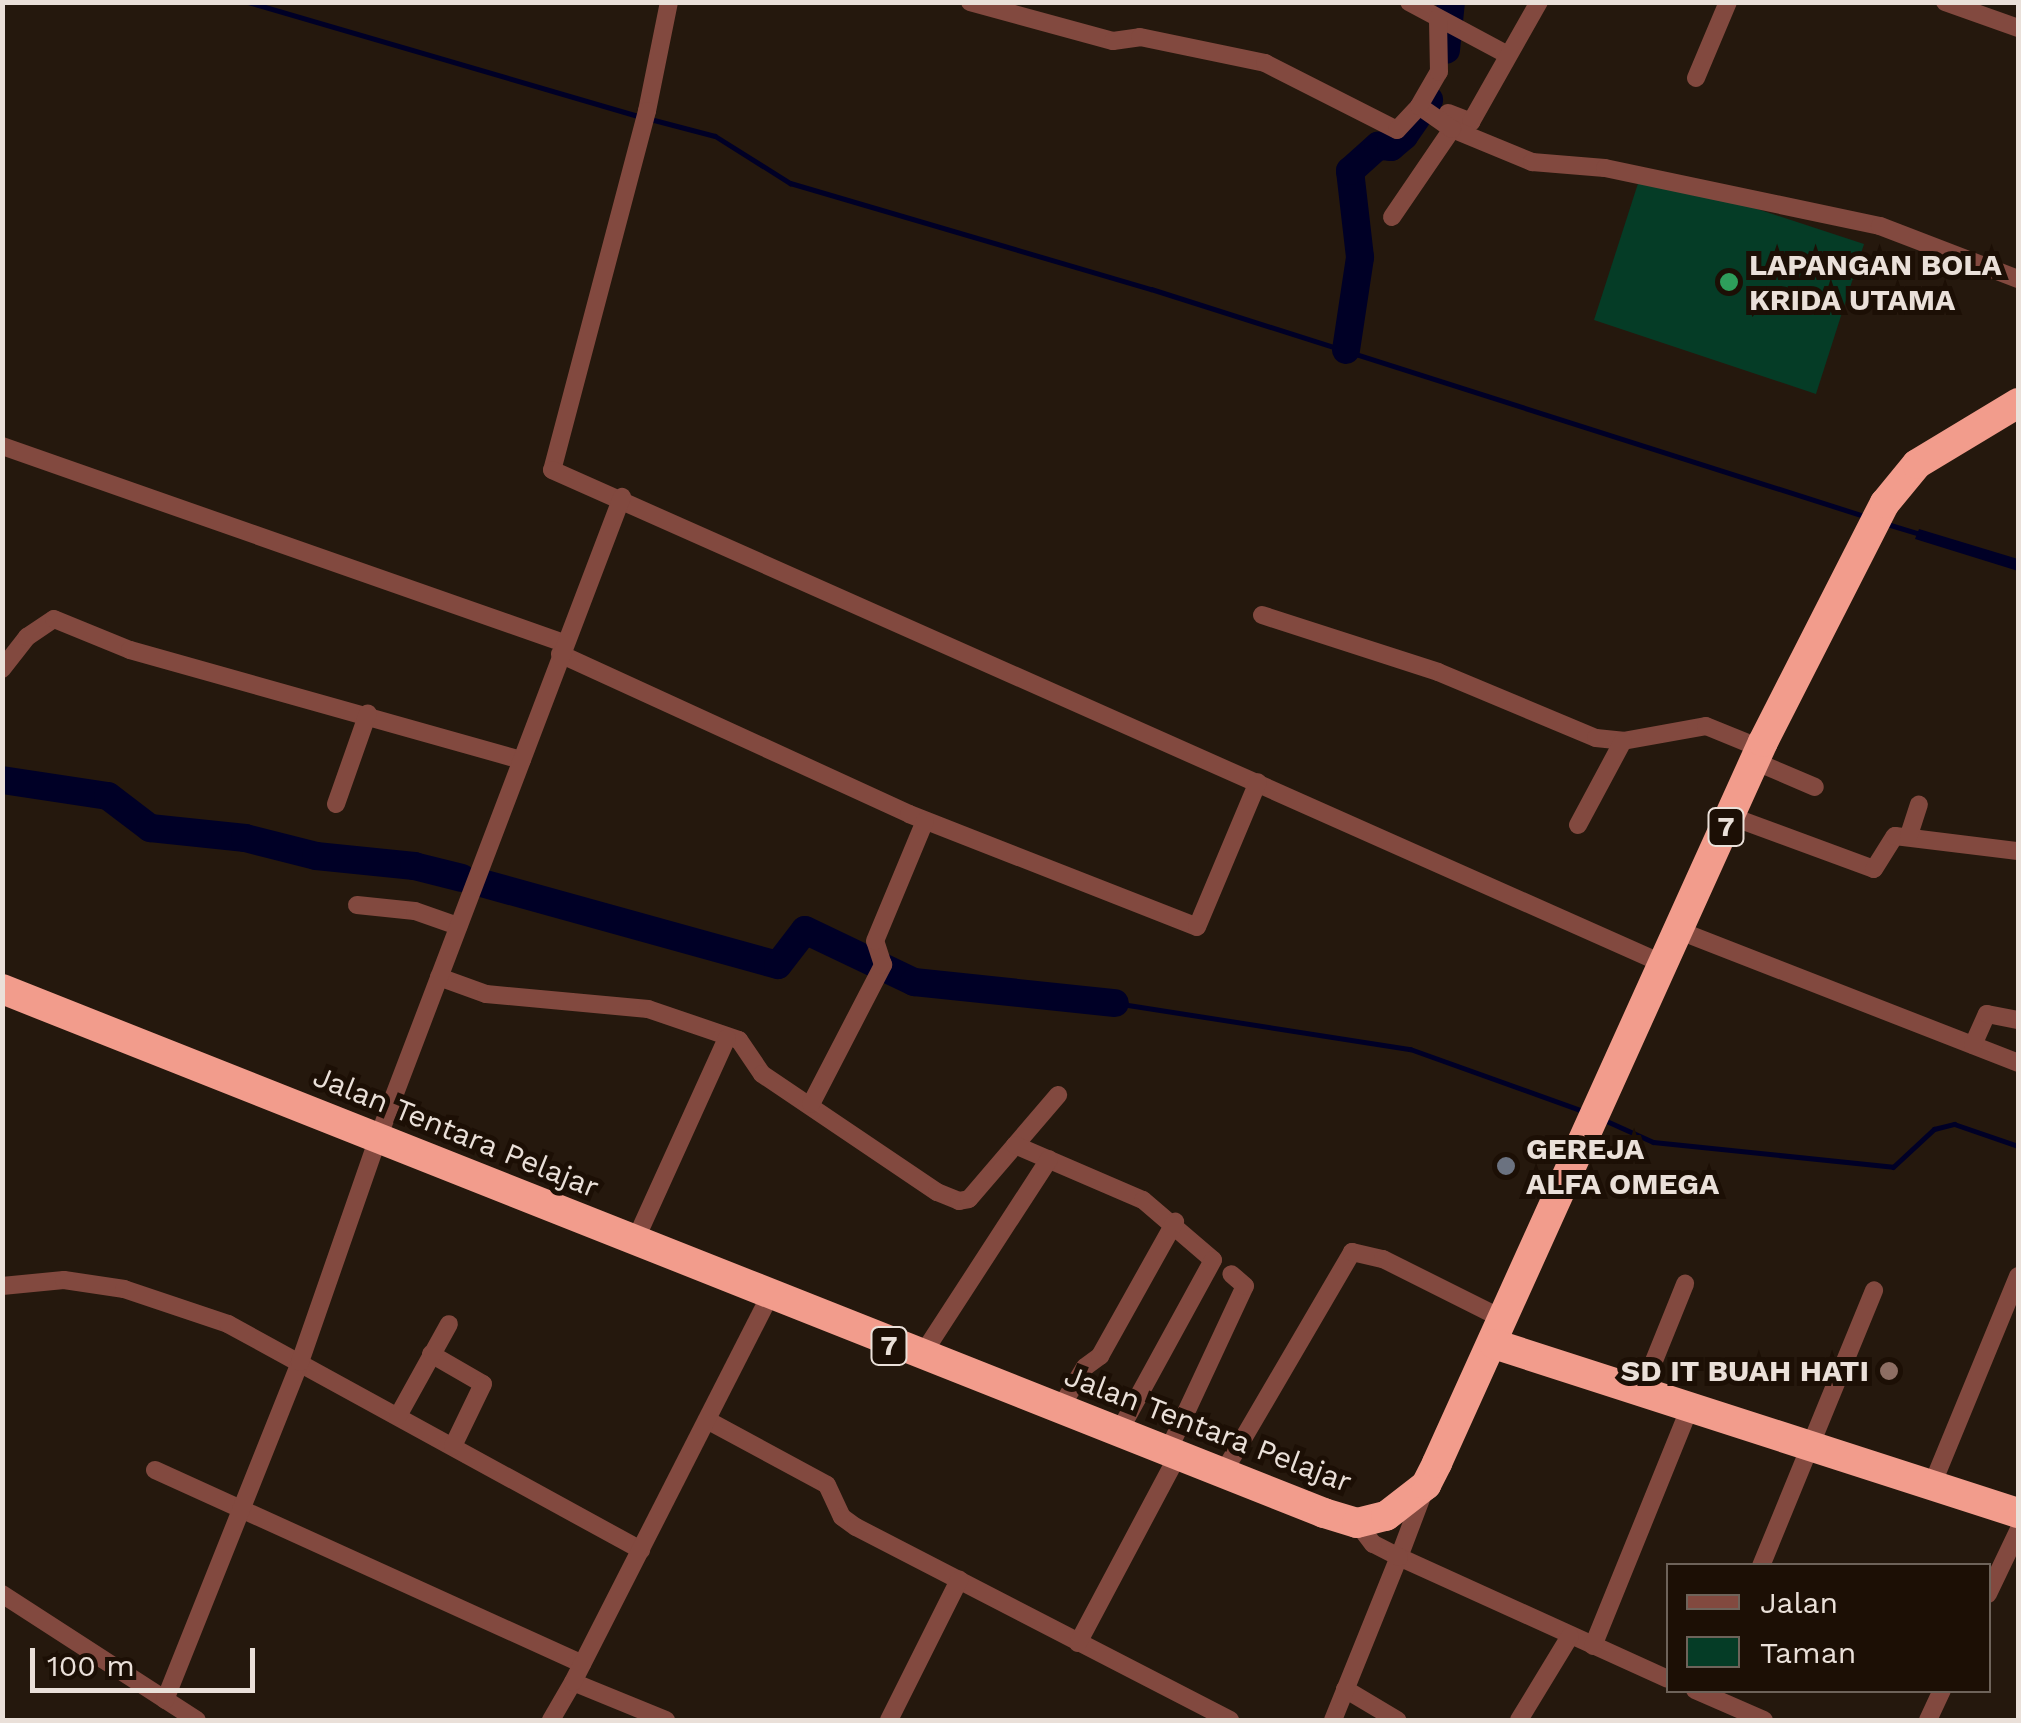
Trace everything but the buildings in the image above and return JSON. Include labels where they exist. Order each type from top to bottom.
[{"type":"highway","name":"Jalan Tentara Pelajar","points":[[2,989],[920,1358],[1357,1523],[1401,1510],[1426,1486],[1602,1108],[1757,754],[1885,503],[1917,464],[2018,403]]},
{"type":"highway","points":[[1500,1332],[1641,1393],[2018,1513]]},
{"type":"street","points":[[669,2],[648,111],[549,464],[1666,965]]},
{"type":"street","points":[[970,2],[1113,42],[1140,37],[1265,63],[1398,130],[1427,108],[1439,72],[1447,22]]},
{"type":"street","points":[[1410,2],[1508,55]]},
{"type":"street","points":[[1427,108],[1468,124],[1539,2]]},
{"type":"street","points":[[1696,78],[1728,2]]},
{"type":"street","points":[[1946,2],[2018,28]]},
{"type":"street","points":[[1427,108],[1452,129],[1532,162],[1606,168],[1880,226],[2018,279]]},
{"type":"street","points":[[1392,218],[1452,129]]},
{"type":"street","points":[[2,446],[562,648],[925,821],[1197,927],[1258,782]]},
{"type":"street","points":[[164,1700],[300,1362],[378,1138],[622,497]]},
{"type":"street","points":[[1262,615],[1438,672],[1569,730],[1623,741],[1706,726],[1815,788]]},
{"type":"street","points":[[2,669],[28,638],[54,619],[130,650],[368,712],[522,760]]},
{"type":"street","points":[[336,804],[368,712]]},
{"type":"street","points":[[1578,825],[1623,741]]},
{"type":"street","points":[[1909,835],[1919,804]]},
{"type":"street","points":[[1730,816],[1874,868],[1890,839],[1909,835],[2018,851]]},
{"type":"street","points":[[810,1104],[883,967],[875,942],[925,821]]},
{"type":"street","points":[[357,904],[414,910],[458,926]]},
{"type":"street","points":[[1680,931],[2018,1063]]},
{"type":"street","points":[[439,977],[486,994],[648,1009],[746,1046],[751,1064],[762,1074],[936,1192],[960,1201],[968,1199],[1058,1095]]},
{"type":"street","points":[[1973,1046],[1987,1014],[2018,1020]]},
{"type":"street","points":[[634,1242],[726,1038]]},
{"type":"street","points":[[1015,1145],[1134,1195],[1175,1222],[1214,1263],[1162,1345],[1119,1432]]},
{"type":"street","points":[[920,1358],[1049,1159]]},
{"type":"street","points":[[1059,1410],[1084,1368],[1100,1356],[1175,1222]]},
{"type":"street","points":[[1223,1473],[1352,1252],[1383,1259],[1500,1332]]},
{"type":"street","points":[[1078,1643],[1173,1453],[1246,1286],[1232,1274]]},
{"type":"street","points":[[1932,1485],[2018,1276]]},
{"type":"street","points":[[2,1286],[64,1280],[124,1288],[228,1324],[641,1550]]},
{"type":"street","points":[[1641,1393],[1684,1284]]},
{"type":"street","points":[[1763,1563],[1874,1290]]},
{"type":"street","points":[[551,1720],[769,1298]]},
{"type":"street","points":[[398,1416],[449,1324]]},
{"type":"street","points":[[432,1354],[483,1384],[453,1446]]},
{"type":"street","points":[[1593,1646],[1690,1406]]},
{"type":"street","points":[[707,1420],[826,1485],[842,1516],[856,1527],[1230,1720]]},
{"type":"street","points":[[155,1470],[582,1664]]},
{"type":"street","points":[[1332,1720],[1426,1486]]},
{"type":"street","points":[[1357,1523],[1373,1544],[1666,1678]]},
{"type":"street","points":[[1991,1588],[2018,1532]]},
{"type":"street","points":[[889,1720],[960,1580]]},
{"type":"street","points":[[2,1594],[196,1720]]},
{"type":"street","points":[[1518,1720],[1570,1636]]},
{"type":"street","points":[[573,1682],[666,1720]]},
{"type":"street","points":[[1345,1689],[1398,1720]]},
{"type":"street","points":[[1701,1693],[1764,1720]]},
{"type":"street","points":[[1928,1720],[1941,1693]]},
{"type":"green space","name":"LAPANGAN BOLA KRIDA UTAMA","points":[[1642,171],[1864,244],[1816,394],[1594,320]]},
{"type":"water","points":[[1919,529],[2018,559],[2018,571],[1915,539]]},
{"type":"waterway","points":[[248,2],[639,116]]},
{"type":"waterway","points":[[1446,50],[1451,2]]},
{"type":"waterway","points":[[1346,350],[1360,257],[1350,171],[1378,146],[1391,147],[1404,136],[1429,100]]},
{"type":"waterway","points":[[650,119],[715,136],[790,183],[1151,289],[1867,517]]},
{"type":"waterway","points":[[1887,524],[1920,534]]},
{"type":"waterway","points":[[2,780],[108,796],[150,828],[245,838],[316,856],[414,866],[462,878]]},
{"type":"waterway","points":[[478,882],[778,965],[805,930],[914,982],[1115,1003]]},
{"type":"waterway","points":[[1115,1003],[1410,1049],[1583,1111]]},
{"type":"waterway","points":[[1602,1119],[1653,1142],[1893,1167],[1934,1129],[1954,1124],[2018,1146]]},
{"type":"place","name":"LAPANGAN BOLA KRIDA UTAMA","points":[[1729,282]]},
{"type":"place","name":"GEREJA ALFA OMEGA","points":[[1506,1166]]},
{"type":"place","name":"SD IT BUAH HATI","points":[[1889,1371]]}]
